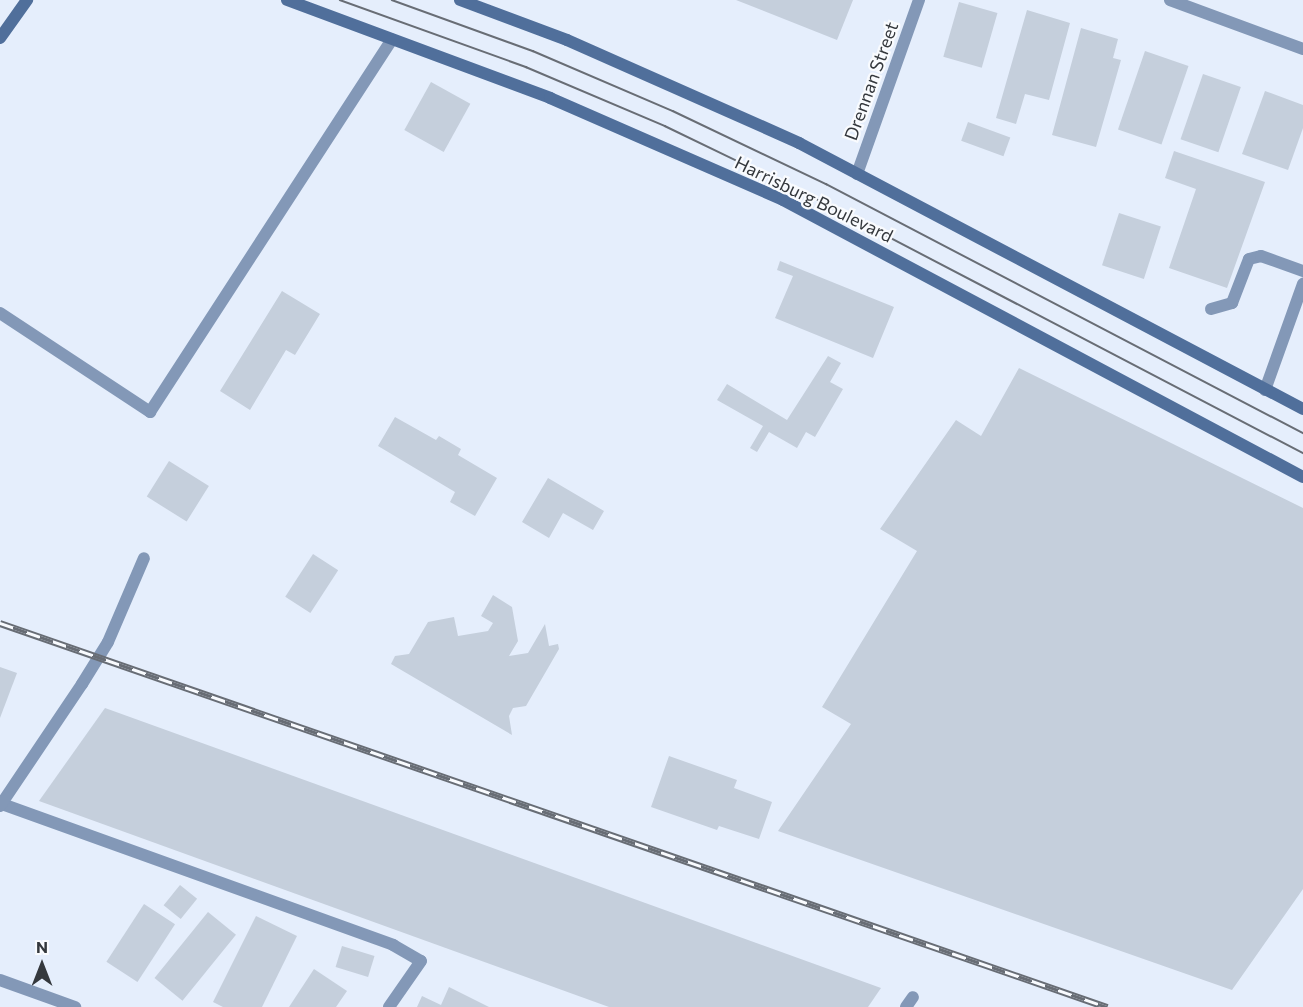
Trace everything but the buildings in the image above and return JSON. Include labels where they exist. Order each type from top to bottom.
[{"type":"main road","points":[[0,38],[27,0]]},
{"type":"main road","name":"Harrisburg Boulevard","points":[[287,0],[550,98],[783,200],[1303,477]]},
{"type":"main road","points":[[459,0],[567,40],[799,143],[1303,409]]},
{"type":"street","name":"Drennan Street","points":[[857,174],[919,0]]},
{"type":"street","points":[[1170,0],[1303,49]]},
{"type":"street","points":[[0,313],[150,412],[392,40]]},
{"type":"street","points":[[1211,309],[1232,303],[1249,259],[1260,256],[1303,271]]},
{"type":"street","points":[[1265,390],[1303,284]]},
{"type":"street","points":[[144,558],[108,642],[1,805],[393,945],[421,961],[389,1007]]},
{"type":"street","points":[[0,980],[75,1007]]},
{"type":"tram line","points":[[340,0],[526,67],[665,126],[818,200],[1303,453]]},
{"type":"tram line","points":[[392,0],[533,51],[673,111],[826,184],[1303,433]]},
{"type":"railway","points":[[0,623],[1107,1007]]}]
